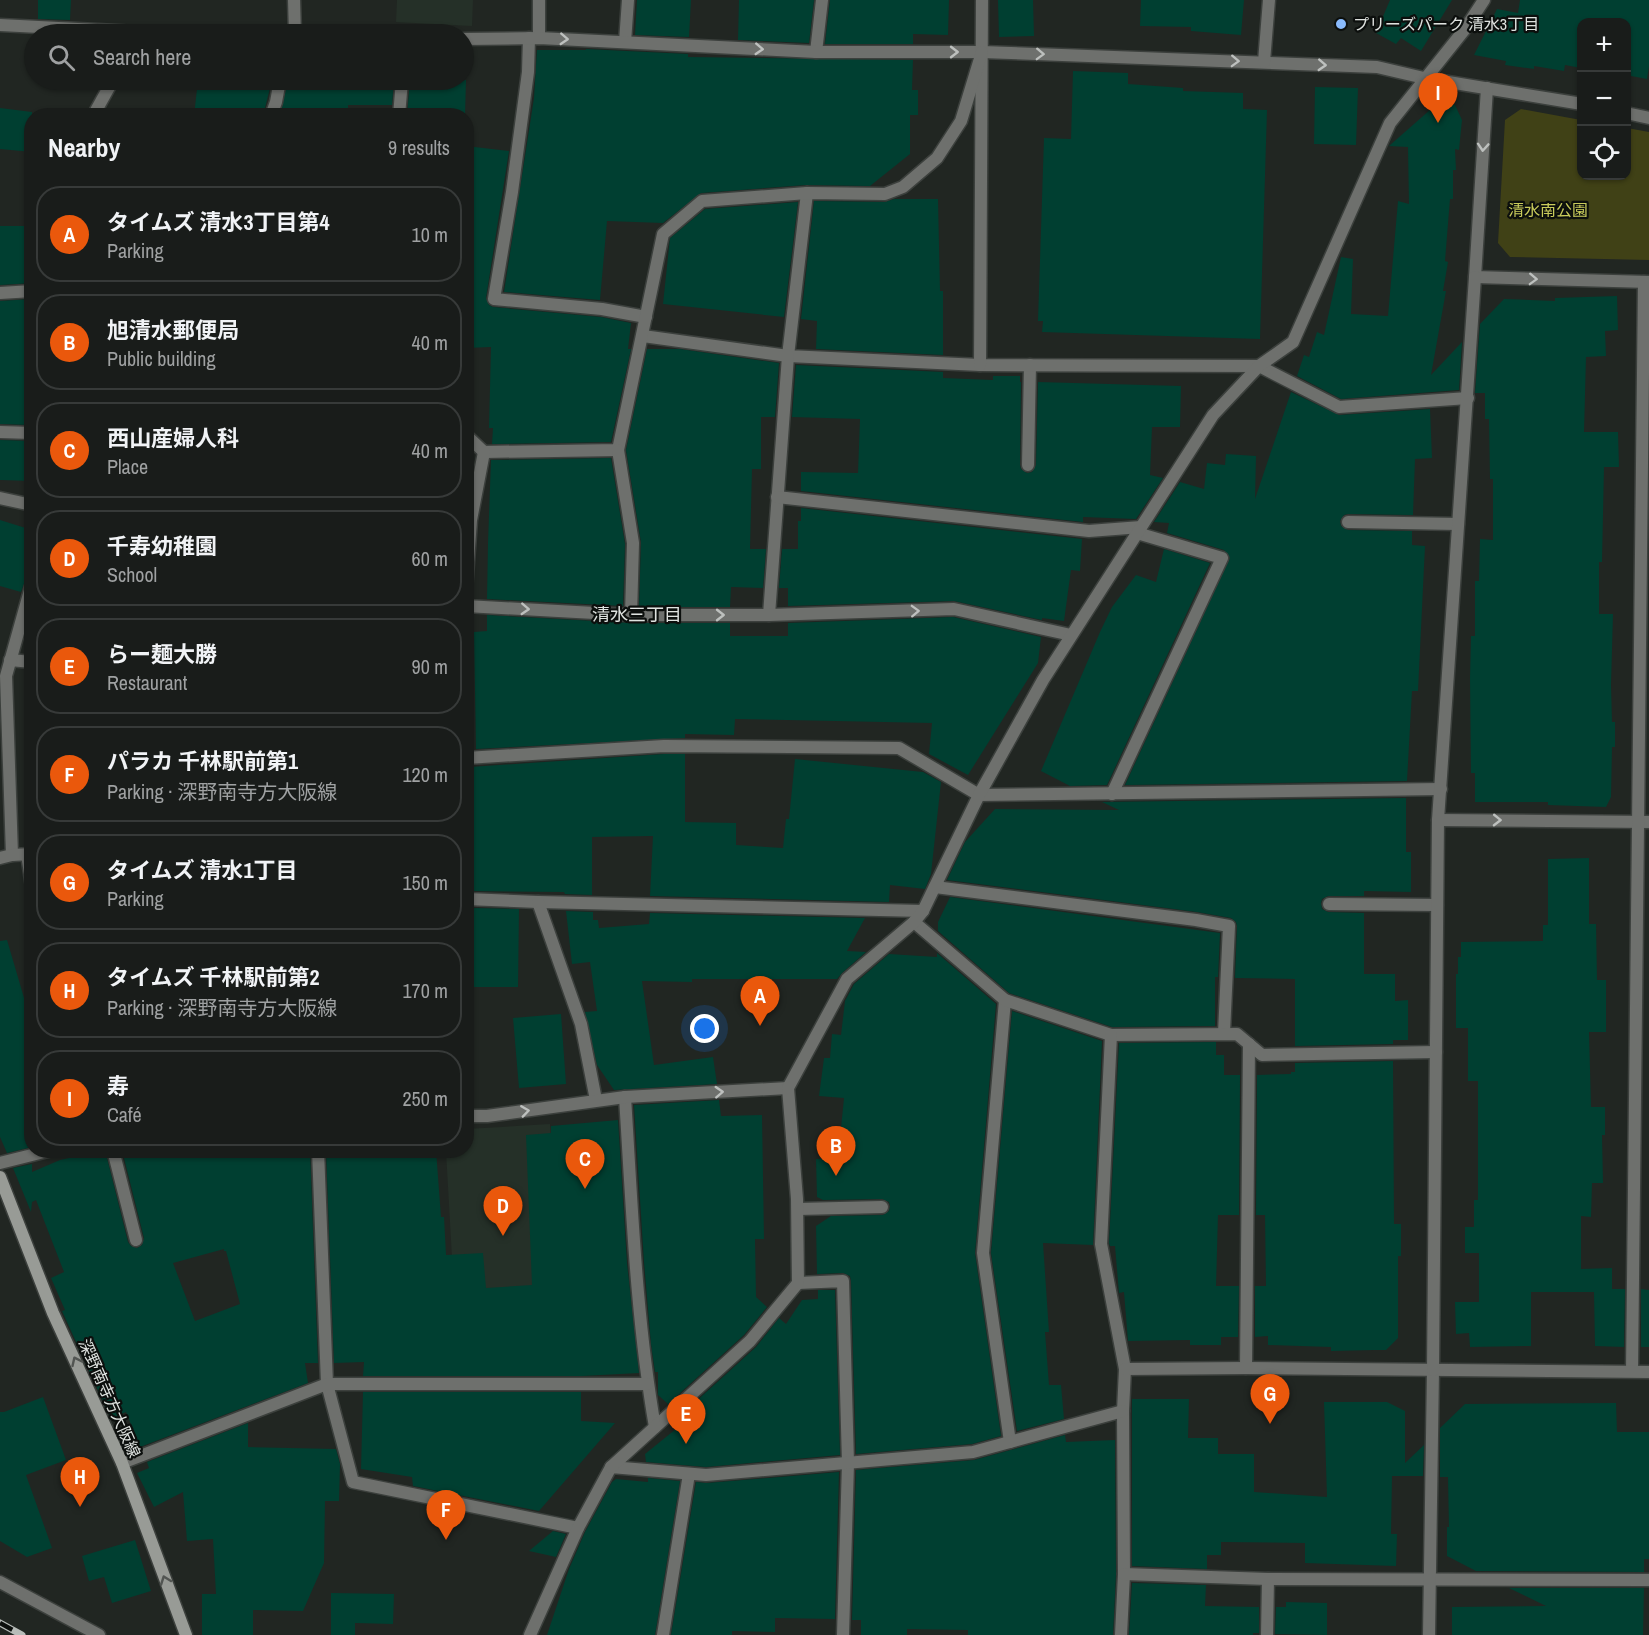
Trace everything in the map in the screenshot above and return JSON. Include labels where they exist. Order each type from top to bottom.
[{"type":"main road","name":"深野南寺方大阪線","points":[[0,1177],[53,1313],[122,1463],[186,1635]]},
{"type":"street","points":[[294,0],[295,24]]},
{"type":"street","points":[[539,0],[512,192],[494,299],[602,309],[646,317]]},
{"type":"street","points":[[625,42],[628,0]]},
{"type":"street","points":[[816,52],[822,0]]},
{"type":"street","points":[[980,365],[982,0]]},
{"type":"street","points":[[1264,62],[1269,0]]},
{"type":"street","points":[[530,1635],[578,1528],[611,1467],[750,1341],[798,1283],[798,1209],[788,1088],[847,979],[914,922],[923,911],[979,795],[1043,680],[1213,415],[1258,366],[1293,342],[1390,123],[1465,29],[1484,0]]},
{"type":"street","points":[[0,25],[24,27]]},
{"type":"street","points":[[474,39],[534,38],[816,52],[982,52],[1377,67],[1424,78],[1577,103]]},
{"type":"street","points":[[631,615],[633,543],[618,450],[663,234],[702,201],[807,193],[885,194],[903,187],[937,158],[961,121],[982,52]]},
{"type":"street","points":[[1429,1635],[1438,820],[1468,399],[1487,88]]},
{"type":"street","points":[[97,108],[107,90]]},
{"type":"street","points":[[274,108],[278,90]]},
{"type":"street","points":[[400,108],[401,90]]},
{"type":"street","points":[[1631,114],[1649,118]]},
{"type":"street","points":[[769,615],[788,356],[807,193]]},
{"type":"street","points":[[1475,277],[1646,282],[1643,822],[1632,1371]]},
{"type":"street","points":[[0,293],[24,292]]},
{"type":"street","points":[[643,336],[788,356],[980,365],[1258,366],[1339,407],[1468,399]]},
{"type":"street","points":[[1028,465],[1030,365]]},
{"type":"street","points":[[0,432],[24,433]]},
{"type":"street","points":[[474,443],[484,452],[618,450]]},
{"type":"street","points":[[474,504],[484,452]]},
{"type":"street","points":[[777,497],[1089,531],[1139,530],[1222,558],[1112,794]]},
{"type":"street","points":[[0,498],[24,503]]},
{"type":"street","points":[[1348,522],[1458,524]]},
{"type":"street","points":[[474,606],[631,615],[769,615],[954,609],[1071,635]]},
{"type":"street","points":[[24,611],[6,676],[6,856],[24,854]]},
{"type":"street","points":[[10,660],[24,661]]},
{"type":"street","points":[[474,758],[664,746],[899,748],[979,795],[1441,789]]},
{"type":"street","points":[[1438,820],[1643,822]]},
{"type":"street","points":[[935,887],[1229,926],[1224,1033]]},
{"type":"street","points":[[474,899],[923,911]]},
{"type":"street","points":[[537,902],[581,1024],[596,1100]]},
{"type":"street","points":[[1329,904],[1437,905]]},
{"type":"street","points":[[914,922],[1005,1000],[1111,1035],[1237,1034],[1262,1055],[1436,1052]]},
{"type":"street","points":[[1005,1000],[983,1253],[1010,1442]]},
{"type":"street","points":[[1111,1035],[1101,1244],[1125,1369],[1124,1574],[1121,1635]]},
{"type":"street","points":[[1246,1368],[1249,1044]]},
{"type":"street","points":[[474,1116],[625,1097],[788,1088]]},
{"type":"street","points":[[625,1097],[635,1257],[647,1384],[655,1427]]},
{"type":"street","points":[[0,1163],[24,1157]]},
{"type":"street","points":[[115,1158],[136,1240]]},
{"type":"street","points":[[318,1158],[327,1384],[352,1482],[578,1528]]},
{"type":"street","points":[[798,1209],[882,1207]]},
{"type":"street","points":[[798,1283],[843,1281],[848,1463],[843,1635]]},
{"type":"street","points":[[1125,1369],[1649,1372]]},
{"type":"street","points":[[122,1463],[327,1384],[647,1384]]},
{"type":"street","points":[[611,1467],[706,1476],[973,1452],[1123,1411]]},
{"type":"street","points":[[663,1635],[689,1474]]},
{"type":"street","points":[[1124,1574],[1268,1579],[1649,1580]]},
{"type":"street","points":[[1267,1635],[1268,1579]]},
{"type":"street","points":[[0,1582],[99,1635]]},
{"type":"shaded area","points":[[397,0],[473,0],[472,24],[396,22]]},
{"type":"shaded area","points":[[550,1124],[561,1322],[456,1329],[446,1158],[474,1158],[474,1129]]},
{"type":"green space","name":"清水南公園","points":[[1521,109],[1577,119],[1577,180],[1631,180],[1631,129],[1649,132],[1649,260],[1510,257],[1498,243],[1505,120]]},
{"type":"building","points":[[38,0],[71,0],[70,20],[38,19]]},
{"type":"building","points":[[637,0],[691,0],[689,37],[635,35]]},
{"type":"building","points":[[739,0],[814,0],[809,43],[738,40]]},
{"type":"building","points":[[830,0],[949,0],[948,35],[913,34],[913,44],[825,44]]},
{"type":"building","points":[[998,0],[1033,0],[1034,36],[999,37]]},
{"type":"building","points":[[1141,0],[1244,0],[1241,35],[1191,31],[1191,27],[1140,26]]},
{"type":"building","points":[[1390,0],[1452,0],[1421,51],[1401,38],[1396,44],[1376,33]]},
{"type":"building","points":[[1520,0],[1649,0],[1647,79],[1631,76],[1631,18],[1577,18],[1577,67],[1565,65],[1564,71],[1534,66],[1534,69],[1505,65],[1506,61],[1474,55],[1497,9],[1518,13]]},
{"type":"building","points":[[586,49],[688,54],[688,57],[913,60],[912,90],[918,90],[918,115],[910,115],[910,154],[870,186],[806,185],[701,193],[663,223],[607,221],[600,300],[504,292],[534,98],[537,50]]},
{"type":"building","points":[[1073,71],[1128,73],[1128,84],[1183,88],[1183,91],[1243,93],[1243,109],[1267,110],[1260,339],[1042,332],[1043,321],[1038,321],[1044,138],[1071,139]]},
{"type":"building","points":[[1315,87],[1358,88],[1356,145],[1314,144]]},
{"type":"building","points":[[197,90],[270,90],[265,108],[195,108]]},
{"type":"building","points":[[286,90],[393,90],[392,105],[348,105],[348,108],[282,108]]},
{"type":"building","points":[[409,90],[466,90],[465,108],[408,108]]},
{"type":"building","points":[[1439,102],[1455,105],[1462,120],[1459,150],[1455,149],[1456,170],[1453,170],[1453,199],[1450,199],[1445,261],[1448,262],[1443,291],[1446,291],[1431,375],[1462,342],[1459,390],[1341,399],[1297,376],[1304,355],[1309,357],[1317,332],[1324,335],[1341,257],[1353,259],[1351,314],[1388,316],[1398,201],[1409,204],[1408,147],[1389,146]]},
{"type":"building","points":[[0,108],[24,111],[24,151],[0,149]]},
{"type":"building","points":[[474,147],[509,151],[486,298],[489,305],[601,317],[631,323],[628,349],[631,349],[611,442],[492,444],[493,428],[489,428],[491,347],[474,348]]},
{"type":"building","points":[[894,199],[938,199],[940,291],[943,291],[943,355],[816,349],[817,321],[801,319],[814,201],[885,202]]},
{"type":"building","points":[[798,202],[784,317],[663,304],[670,238],[705,209]]},
{"type":"building","points":[[0,226],[24,226],[24,284],[0,285]]},
{"type":"building","points":[[1617,296],[1618,330],[1605,331],[1606,356],[1586,357],[1584,432],[1618,432],[1619,467],[1604,467],[1602,562],[1599,562],[1599,614],[1613,614],[1611,685],[1615,747],[1612,747],[1611,797],[1606,807],[1548,805],[1548,802],[1475,802],[1475,773],[1471,773],[1471,636],[1475,636],[1475,581],[1479,581],[1480,539],[1493,540],[1493,479],[1490,479],[1489,419],[1485,419],[1485,393],[1475,393],[1480,324],[1504,299],[1555,301],[1555,298]]},
{"type":"building","points":[[24,300],[24,425],[0,424],[0,301]]},
{"type":"building","points":[[647,349],[680,349],[779,363],[775,417],[761,417],[761,469],[752,469],[750,549],[766,549],[763,588],[731,587],[730,607],[639,607],[641,542],[626,450]]},
{"type":"building","points":[[796,365],[943,372],[943,378],[993,380],[993,376],[1020,376],[1020,465],[1021,469],[1027,473],[1032,472],[1036,465],[1038,382],[1181,386],[1180,427],[1152,427],[1150,475],[1163,478],[1136,519],[1083,517],[1083,522],[801,491],[801,472],[858,473],[860,419],[792,417]]},
{"type":"building","points":[[1291,392],[1339,415],[1430,409],[1432,458],[1415,459],[1413,515],[1348,514],[1344,515],[1340,521],[1341,526],[1348,530],[1412,531],[1412,545],[1425,546],[1418,691],[1412,691],[1407,781],[1125,785],[1230,558],[1224,550],[1167,533],[1169,523],[1154,522],[1180,482],[1204,489],[1207,463],[1225,465],[1226,454],[1256,456],[1255,499]]},
{"type":"building","points":[[0,440],[24,441],[24,481],[0,480]]},
{"type":"building","points":[[611,458],[625,544],[623,606],[487,599],[491,460]]},
{"type":"building","points":[[801,508],[1082,539],[1080,571],[1071,570],[1064,621],[1042,618],[1042,620],[954,601],[788,606],[788,588],[779,588],[782,549],[798,549],[798,521],[801,521]]},
{"type":"building","points":[[0,520],[24,528],[24,584],[21,592],[0,586]]},
{"type":"building","points":[[1164,549],[1210,563],[1107,785],[1070,786],[1041,771],[1112,607],[1136,575],[1156,582]]},
{"type":"building","points":[[487,615],[631,623],[730,623],[730,636],[788,636],[788,623],[953,617],[1041,637],[1038,663],[968,775],[929,754],[932,723],[735,719],[734,735],[685,734],[685,738],[476,749],[474,632],[487,631]]},
{"type":"building","points":[[685,754],[685,822],[736,823],[736,845],[783,848],[786,819],[789,819],[795,759],[923,772],[941,782],[931,874],[925,889],[890,885],[889,902],[650,896],[653,836],[592,837],[592,895],[565,894],[564,892],[474,891],[474,767]]},
{"type":"building","points":[[1406,798],[1406,852],[1411,852],[1411,892],[1364,891],[1364,896],[1328,896],[1322,899],[1321,903],[1322,909],[1328,912],[1364,913],[1364,974],[1395,974],[1395,1001],[1408,1000],[1408,1040],[1393,1040],[1393,1044],[1295,1046],[1295,979],[1235,978],[1237,926],[1231,918],[947,880],[965,842],[995,809],[1119,810],[1102,802]]},
{"type":"building","points":[[1589,858],[1589,924],[1596,924],[1597,980],[1606,980],[1606,1032],[1589,1032],[1591,1107],[1605,1107],[1605,1135],[1602,1135],[1603,1183],[1592,1183],[1591,1217],[1581,1216],[1581,1269],[1612,1268],[1612,1289],[1625,1289],[1624,1347],[1595,1346],[1594,1292],[1531,1292],[1531,1346],[1470,1347],[1469,1333],[1456,1334],[1455,1302],[1479,1302],[1479,1253],[1465,1253],[1465,1227],[1474,1227],[1474,1200],[1478,1200],[1478,1081],[1468,1081],[1468,1028],[1456,1028],[1456,974],[1458,974],[1458,957],[1461,957],[1461,942],[1543,941],[1543,925],[1548,925],[1548,859]]},
{"type":"building","points":[[950,897],[1220,933],[1218,977],[1215,977],[1215,1026],[1112,1027],[1009,993],[938,931],[938,922]]},
{"type":"building","points":[[474,908],[519,909],[518,987],[474,987]]},
{"type":"building","points":[[566,911],[593,912],[593,920],[598,920],[599,928],[649,924],[650,913],[865,918],[847,951],[866,952],[837,979],[642,981],[654,1065],[713,1057],[717,1084],[614,1090],[597,1065],[585,1012],[597,1011],[590,962],[572,964]]},
{"type":"building","points":[[7,940],[24,998],[24,1149],[7,1153],[0,1137],[0,941]]},
{"type":"building","points":[[937,953],[996,1004],[975,1253],[1001,1436],[972,1444],[856,1454],[851,1281],[850,1276],[843,1273],[817,1274],[816,1226],[831,1216],[883,1215],[889,1211],[890,1206],[889,1202],[882,1199],[823,1200],[817,1197],[816,1159],[838,1158],[844,1098],[819,1096],[824,1058],[830,1058],[832,1034],[841,1035],[845,1001],[854,984],[889,954],[937,957]]},
{"type":"building","points":[[1012,1011],[1102,1041],[1093,1245],[1043,1243],[1049,1332],[1045,1332],[1049,1385],[1061,1385],[1064,1419],[1017,1431],[991,1253]]},
{"type":"building","points":[[561,1014],[566,1084],[519,1088],[513,1018]]},
{"type":"building","points":[[1216,1042],[1216,1055],[1224,1055],[1224,1075],[1240,1075],[1239,1215],[1218,1215],[1216,1286],[1239,1286],[1238,1337],[1221,1337],[1221,1345],[1190,1345],[1190,1340],[1128,1341],[1124,1292],[1119,1293],[1115,1246],[1110,1246],[1109,1243],[1119,1043]]},
{"type":"building","points":[[1393,1061],[1394,1224],[1401,1224],[1401,1256],[1398,1256],[1398,1338],[1386,1350],[1331,1351],[1331,1347],[1268,1345],[1268,1336],[1255,1337],[1255,1286],[1266,1286],[1265,1215],[1256,1215],[1257,1075],[1291,1074],[1295,1072],[1295,1063]]},
{"type":"building","points":[[719,1100],[721,1116],[762,1115],[764,1239],[755,1239],[756,1297],[767,1307],[744,1335],[668,1404],[658,1395],[658,1372],[655,1372],[651,1344],[634,1105]]},
{"type":"building","points":[[618,1120],[627,1263],[639,1373],[582,1376],[363,1376],[364,1362],[334,1363],[326,1158],[437,1158],[446,1255],[483,1253],[486,1288],[532,1285],[526,1135],[551,1133],[551,1126]]},
{"type":"building","points":[[69,1158],[107,1158],[128,1242],[137,1248],[142,1245],[144,1238],[124,1158],[310,1158],[318,1363],[305,1363],[308,1383],[140,1447],[126,1412],[111,1419],[62,1311],[65,1310],[51,1278],[64,1272],[36,1200],[32,1202],[31,1212],[13,1168],[32,1164],[32,1172]],"holes":[[[224,1249],[240,1304],[195,1321],[173,1263]]]},
{"type":"building","points":[[1641,1289],[1649,1290],[1649,1347],[1641,1347]]},
{"type":"building","points":[[818,1290],[835,1290],[840,1455],[706,1467],[646,1462],[645,1454],[687,1420],[681,1415],[756,1347],[779,1318],[786,1324],[802,1300],[818,1299]]},
{"type":"building","points":[[363,1392],[581,1392],[581,1421],[615,1423],[539,1511],[413,1486],[412,1477],[361,1469]]},
{"type":"building","points":[[43,1397],[66,1460],[26,1475],[52,1548],[27,1557],[0,1541],[0,1412]]},
{"type":"building","points":[[1132,1399],[1189,1399],[1188,1438],[1218,1438],[1218,1454],[1254,1454],[1254,1492],[1327,1497],[1324,1402],[1387,1402],[1405,1411],[1405,1463],[1424,1445],[1423,1476],[1392,1476],[1391,1534],[1397,1534],[1396,1566],[1305,1563],[1305,1543],[1221,1542],[1221,1555],[1207,1555],[1207,1569],[1132,1566]]},
{"type":"building","points":[[1616,1403],[1617,1432],[1649,1432],[1649,1559],[1644,1559],[1644,1572],[1476,1571],[1447,1556],[1448,1477],[1440,1477],[1440,1428],[1465,1404]]},
{"type":"building","points":[[248,1423],[248,1447],[336,1449],[340,1464],[339,1501],[325,1501],[324,1563],[303,1611],[253,1610],[253,1635],[202,1635],[202,1594],[216,1594],[213,1539],[187,1541],[183,1492],[154,1507],[137,1473],[149,1468],[147,1462]]},
{"type":"building","points":[[1065,1435],[1066,1442],[1115,1440],[1116,1574],[1113,1635],[968,1635],[968,1630],[907,1629],[907,1635],[861,1635],[861,1620],[852,1620],[856,1470],[974,1460]]},
{"type":"building","points":[[839,1472],[835,1619],[775,1618],[775,1632],[732,1631],[732,1635],[671,1635],[696,1482]]},
{"type":"building","points":[[648,1478],[680,1481],[655,1635],[547,1635],[569,1569],[585,1532],[612,1482],[616,1479],[648,1482]]},
{"type":"building","points":[[553,1531],[566,1534],[556,1557],[529,1551]]},
{"type":"building","points":[[135,1540],[151,1591],[112,1603],[104,1577],[89,1581],[82,1556]]},
{"type":"building","points":[[1132,1583],[1206,1585],[1205,1606],[1259,1607],[1259,1633],[1253,1633],[1253,1635],[1129,1635]]},
{"type":"building","points":[[1509,1588],[1644,1588],[1643,1635],[1452,1635],[1452,1607],[1546,1606]]},
{"type":"building","points":[[331,1593],[394,1594],[393,1624],[355,1623],[355,1635],[331,1635]]},
{"type":"building","points":[[1286,1602],[1327,1603],[1327,1635],[1275,1634],[1276,1607],[1286,1607]]},
{"type":"railway","points":[[0,1623],[22,1635]]},
{"type":"place","name":"プリーズパーク 清水3丁目","points":[[1341,24]]},
{"type":"place","name":"寿","points":[[1438,123]]},
{"type":"place","name":"タイムズ 清水3丁目第4","points":[[760,1026]]},
{"type":"place","name":"旭清水郵便局","points":[[836,1176]]},
{"type":"place","name":"西山産婦人科","points":[[585,1189]]},
{"type":"place","name":"千寿幼稚園","points":[[503,1236]]},
{"type":"place","name":"タイムズ 清水1丁目","points":[[1270,1424]]},
{"type":"place","name":"らー麺大勝","points":[[686,1444]]},
{"type":"place","name":"タイムズ 千林駅前第2","points":[[80,1507]]},
{"type":"place","name":"パラカ 千林駅前第1","points":[[446,1540]]},
{"type":"district","name":"清水三丁目","points":[[637,614]]}]
